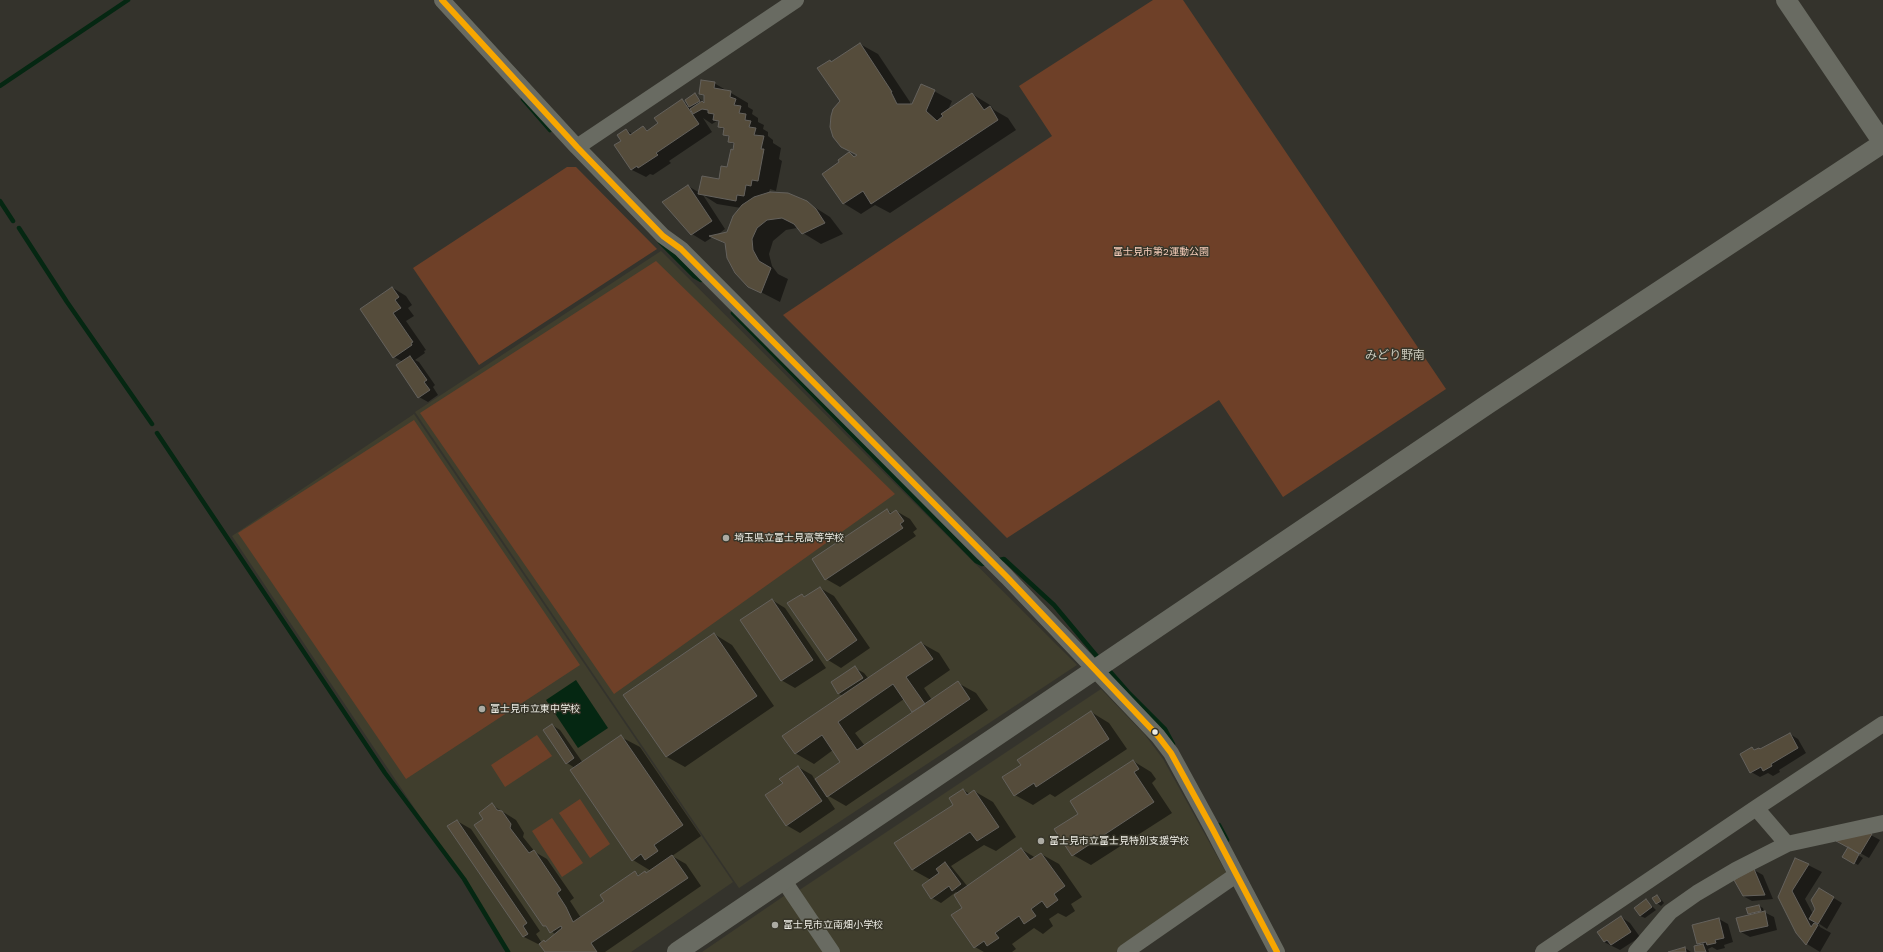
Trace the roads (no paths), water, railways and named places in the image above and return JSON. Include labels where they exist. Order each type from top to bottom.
[{"type":"street","points":[[442,0],[577,147],[663,236],[681,249],[1007,577],[1158,736],[1171,753],[1277,952]]},
{"type":"street","points":[[577,147],[796,0]]},
{"type":"street","points":[[677,952],[1488,404],[1883,143],[1786,0]]},
{"type":"street","points":[[1543,952],[1883,724]]},
{"type":"street","points":[[1756,808],[1787,844]]},
{"type":"street","points":[[1636,952],[1670,912],[1697,892],[1736,870],[1787,844],[1880,826]]},
{"type":"street","points":[[1125,952],[1236,875]]},
{"type":"street","points":[[784,881],[832,952]]},
{"type":"waterway","points":[[0,86],[128,0]]},
{"type":"waterway","points":[[523,99],[550,130]]},
{"type":"waterway","points":[[0,201],[13,221]]},
{"type":"waterway","points":[[19,228],[67,302],[152,424]]},
{"type":"waterway","points":[[660,242],[694,276],[701,280]]},
{"type":"waterway","points":[[733,313],[976,561],[982,564],[988,563]]},
{"type":"waterway","points":[[157,433],[385,773],[464,879],[508,952]]},
{"type":"waterway","points":[[995,561],[1004,559],[1054,605],[1100,660]]},
{"type":"waterway","points":[[1106,667],[1128,692],[1165,729],[1173,744]]},
{"type":"waterway","points":[[1219,825],[1227,840]]},
{"type":"place","name":"埼玉県立富士見高等学校","points":[[726,538]]},
{"type":"place","name":"富士見市立東中学校","points":[[482,709]]},
{"type":"place","name":"富士見市立富士見特別支援学校","points":[[1041,841]]},
{"type":"place","name":"富士見市立南畑小学校","points":[[775,925]]},
{"type":"district","name":"みどり野南","points":[[1395,355]]},
{"type":"park label","name":"富士見市第2運動公園","points":[[1161,252]]}]
